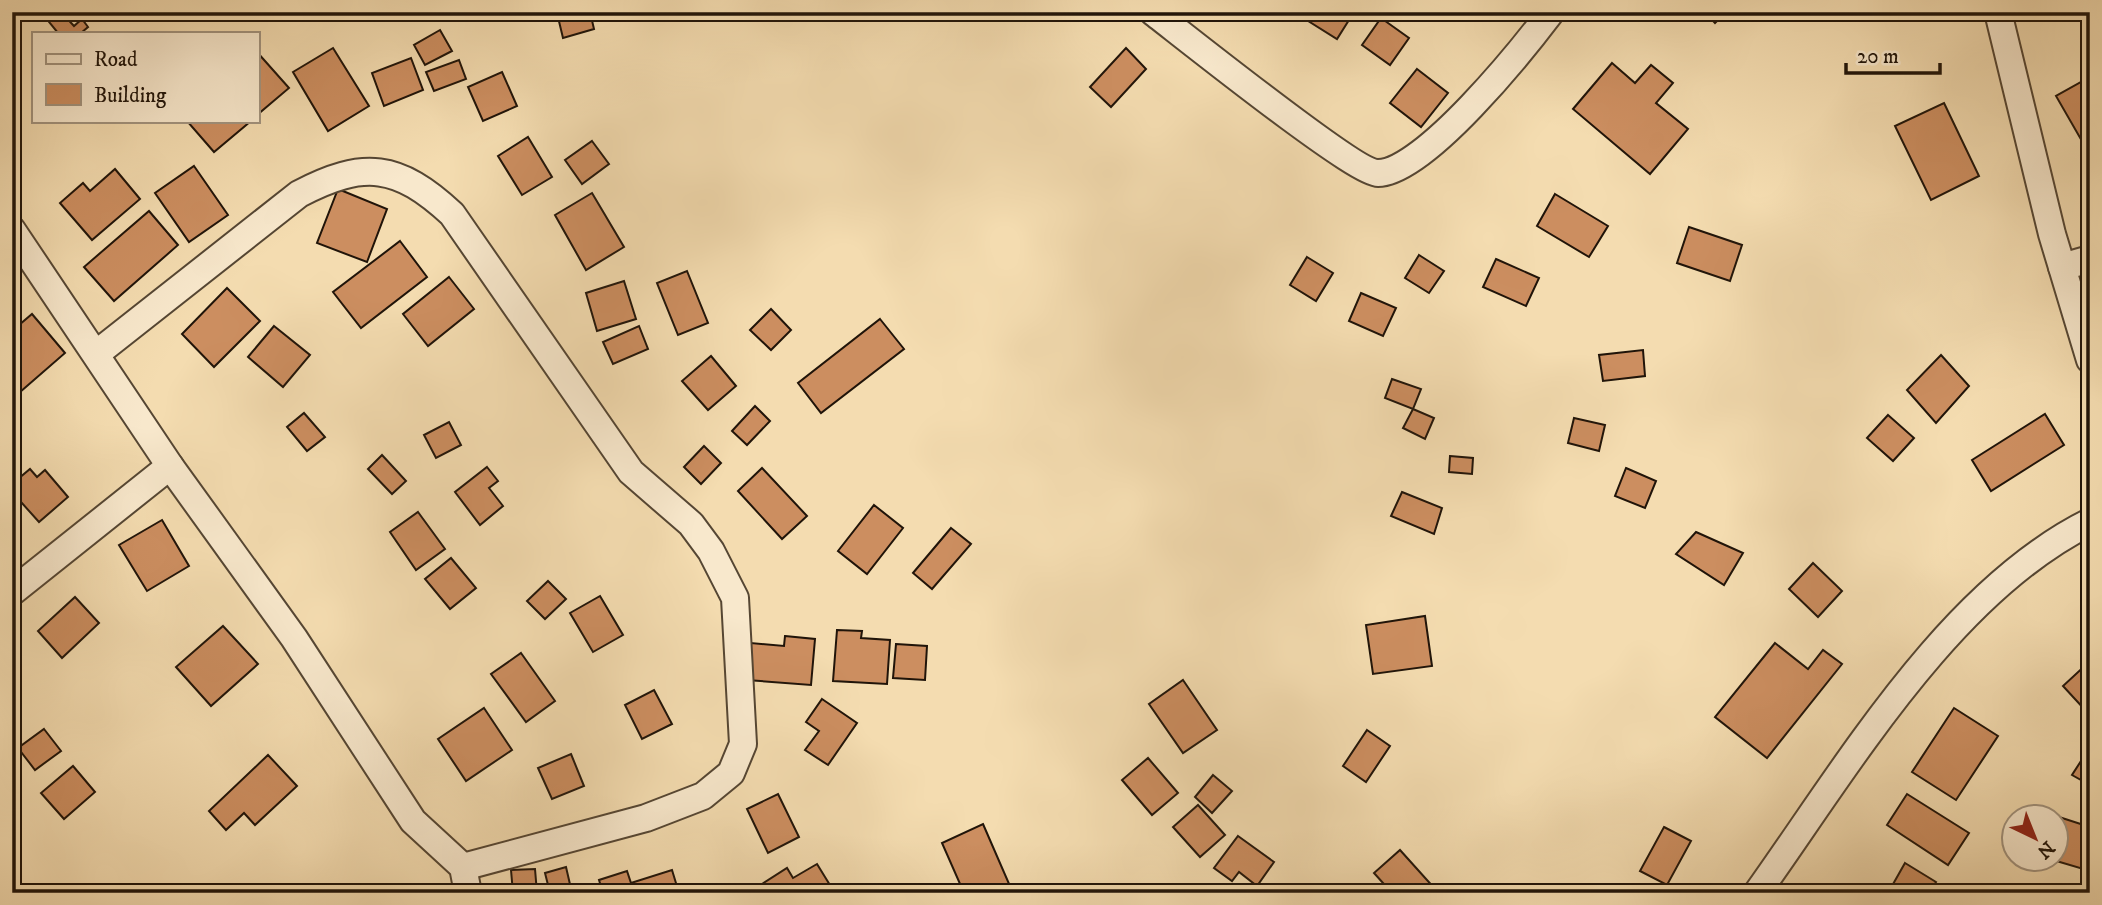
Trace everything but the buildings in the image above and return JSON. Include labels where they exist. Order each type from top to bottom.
[{"type":"street","points":[[1153,12],[1315,136],[1360,167],[1377,173],[1396,168],[1431,145],[1514,61],[1551,12]]},
{"type":"street","points":[[1998,12],[2062,267],[2090,360]]},
{"type":"street","points":[[12,230],[170,466],[294,638],[413,821],[466,880],[670,810],[703,796],[731,773],[743,744],[735,598],[711,551],[691,524],[631,472],[452,214],[426,190],[403,177],[374,172],[332,177],[299,194],[96,354]]},
{"type":"street","points":[[2062,267],[2090,259]]},
{"type":"street","points":[[12,592],[170,466]]},
{"type":"street","points":[[1757,893],[1910,678],[1994,586],[2059,537],[2090,522]]}]
